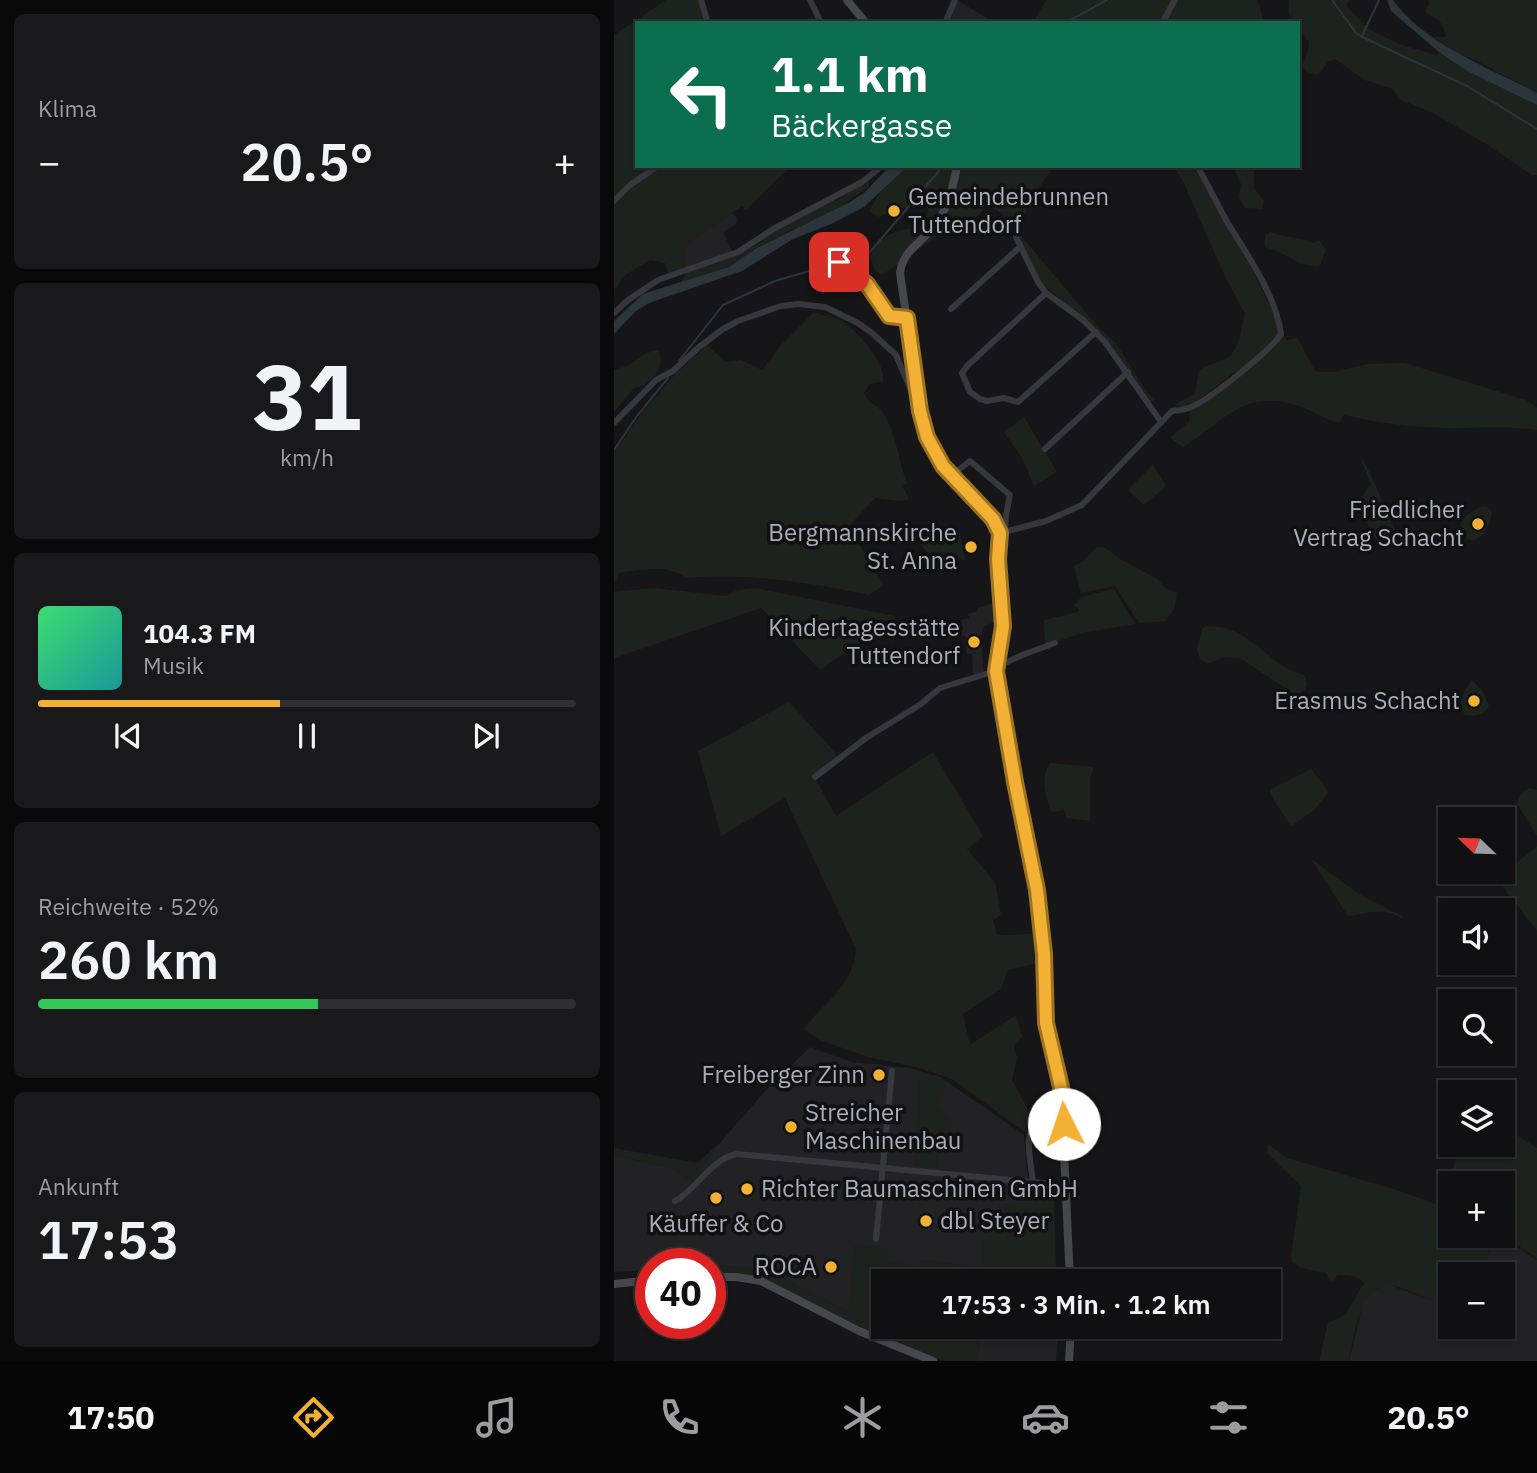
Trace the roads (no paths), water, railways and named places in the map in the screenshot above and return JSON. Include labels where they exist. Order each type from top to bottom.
[{"type":"street","points":[[701,0],[707,21]]},
{"type":"street","points":[[810,0],[820,21]]},
{"type":"street","points":[[847,0],[864,21]]},
{"type":"street","points":[[946,21],[955,0]]},
{"type":"street","points":[[1163,21],[1175,0]]},
{"type":"street","points":[[614,201],[630,185],[655,168]]},
{"type":"street","points":[[614,313],[658,280],[738,252],[775,228],[862,182],[880,168]]},
{"type":"street","points":[[956,168],[940,218],[922,240],[905,254],[900,273],[920,411],[927,437],[936,456],[1003,532]]},
{"type":"street","points":[[1003,532],[1046,521],[1082,505],[1172,411],[1188,409],[1201,402],[1268,348],[1281,334],[1279,319],[1243,246],[1198,168]]},
{"type":"street","points":[[1016,237],[1046,293],[1096,332],[1115,353],[1161,422]]},
{"type":"street","points":[[951,309],[1020,247]]},
{"type":"street","points":[[838,259],[867,284],[889,316],[907,318]]},
{"type":"street","points":[[1046,293],[967,366],[962,373],[973,395],[987,401],[1004,398],[1018,402],[1096,332]]},
{"type":"street","points":[[614,423],[656,380],[738,321],[781,306],[808,304],[825,307],[850,319],[872,333],[896,355],[920,411]]},
{"type":"street","points":[[1045,449],[1128,372]]},
{"type":"street","points":[[952,475],[970,461],[1010,495],[998,559],[1003,626],[996,671],[1037,890],[1044,954],[1046,1023],[1062,1098],[1069,1269]]},
{"type":"street","points":[[815,777],[866,738],[921,704],[940,688],[996,671],[1025,653],[1055,643]]},
{"type":"street","points":[[876,1239],[892,1071]]},
{"type":"street","points":[[1033,1182],[1028,1135],[1030,1125],[1051,1101],[1062,1098]]},
{"type":"street","points":[[675,1201],[688,1194],[720,1161],[737,1154],[1064,1185]]},
{"type":"street","points":[[726,1277],[762,1282],[859,1331],[933,1361]]},
{"type":"street","points":[[614,1284],[635,1282]]},
{"type":"street","points":[[1069,1361],[1070,1339]]},
{"type":"waterway","points":[[1069,21],[1107,0]]},
{"type":"waterway","points":[[1332,0],[1356,33],[1362,37],[1467,86],[1537,129]]},
{"type":"waterway","points":[[1362,36],[1379,0]]},
{"type":"waterway","points":[[842,261],[870,252],[941,168]]},
{"type":"waterway","points":[[679,361],[723,305],[775,281],[837,263]]},
{"type":"waterway","points":[[614,450],[668,378]]},
{"type":"place","name":"Gemeindebrunnen Tuttendorf","points":[[894,211]]},
{"type":"place","name":"Friedlicher Vertrag Schacht","points":[[1478,524]]},
{"type":"place","name":"Bergmannskirche St. Anna","points":[[971,547]]},
{"type":"place","name":"Kindertagesstätte Tuttendorf","points":[[974,642]]},
{"type":"place","name":"Erasmus Schacht","points":[[1474,701]]},
{"type":"place","name":"Freiberger Zinn","points":[[879,1075]]},
{"type":"place","name":"Streicher Maschinenbau","points":[[791,1127]]},
{"type":"place","name":"Richter Baumaschinen GmbH","points":[[747,1189]]},
{"type":"place","name":"Käuffer & Co","points":[[716,1198]]},
{"type":"place","name":"dbl Steyer","points":[[926,1221]]},
{"type":"place","name":"ROCA","points":[[831,1267]]}]
